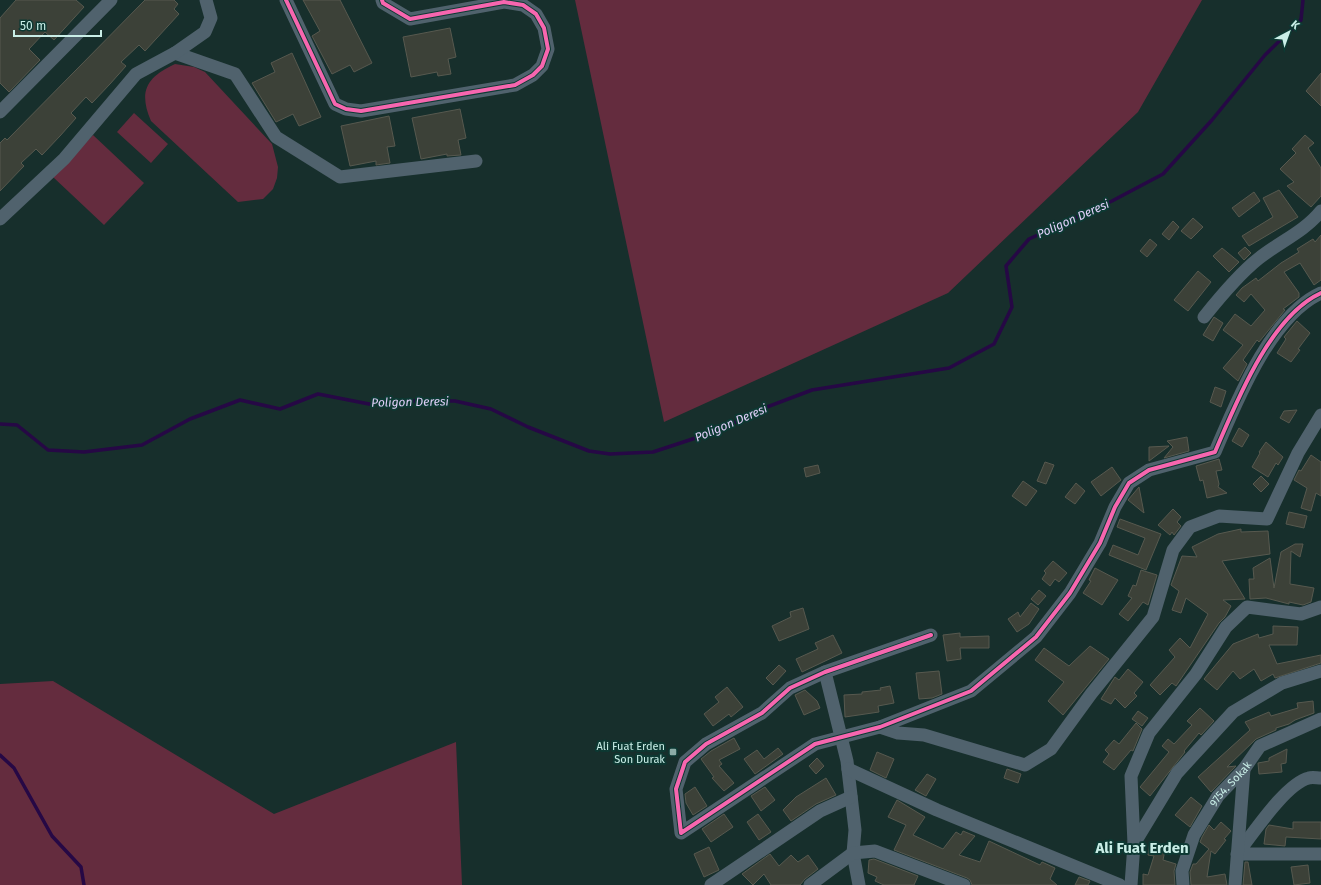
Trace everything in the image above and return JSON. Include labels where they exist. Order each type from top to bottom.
[{"type":"street","points":[[0,112],[111,0]]},
{"type":"street","points":[[0,219],[64,159],[136,74],[175,54],[205,32],[211,18],[206,0]]},
{"type":"street","points":[[286,0],[335,104],[346,109],[361,111],[515,85],[533,75],[542,66],[548,49],[544,28],[536,14],[523,5],[504,2],[410,19],[383,3],[382,0]]},
{"type":"street","points":[[175,54],[235,74],[276,137],[340,177],[476,161]]},
{"type":"street","points":[[1204,317],[1220,297],[1258,259],[1312,223],[1321,211]]},
{"type":"street","points":[[931,635],[825,672],[790,688],[762,712],[706,744],[685,762],[676,789],[681,833],[814,744],[880,727],[971,690],[1036,637],[1070,593],[1100,543],[1115,507],[1129,482],[1149,470],[1215,452],[1237,402],[1271,339],[1294,312],[1321,293]]},
{"type":"street","points":[[880,727],[898,733],[924,735],[1025,765],[1050,749],[1091,694],[1153,618],[1173,550],[1190,527],[1219,516],[1267,519],[1298,453],[1321,415]]},
{"type":"street","points":[[1131,885],[1134,844],[1131,776],[1149,733],[1196,674],[1226,627],[1247,608],[1301,614],[1321,607]]},
{"type":"street","points":[[1134,844],[1177,773],[1233,712],[1282,683],[1321,671]]},
{"type":"street","points":[[825,672],[848,769],[855,830],[853,853],[859,885]]},
{"type":"street","name":"9754. Sokak","points":[[1183,885],[1182,872],[1194,835],[1218,796],[1244,769],[1260,746],[1321,719]]},
{"type":"street","points":[[848,769],[936,810],[1120,885]]},
{"type":"street","points":[[1235,885],[1244,769]]},
{"type":"street","points":[[1237,854],[1285,794],[1295,785],[1308,778],[1321,778]]},
{"type":"street","points":[[711,885],[820,811],[851,798]]},
{"type":"street","points":[[810,885],[853,853],[875,851],[964,885]]},
{"type":"street","points":[[1237,854],[1321,854]]},
{"type":"shaded area","points":[[575,0],[1202,0],[1138,112],[948,293],[664,422]]},
{"type":"shaded area","points":[[175,64],[194,67],[205,72],[272,144],[278,167],[277,178],[273,189],[263,199],[238,202],[151,121],[145,101],[145,93],[152,80],[158,74]]},
{"type":"shaded area","points":[[134,113],[168,144],[151,163],[117,132]]},
{"type":"shaded area","points":[[93,135],[144,183],[104,225],[53,177]]},
{"type":"shaded area","points":[[53,681],[274,814],[456,742],[462,885],[0,885],[0,684]]},
{"type":"building","points":[[16,0],[76,0],[84,7],[54,40],[45,32],[29,49],[40,60],[9,92],[0,83],[0,18]]},
{"type":"building","points":[[145,0],[174,0],[178,4],[174,9],[179,14],[145,51],[139,45],[121,62],[126,66],[110,84],[92,103],[86,97],[71,113],[76,118],[60,136],[42,155],[36,149],[21,163],[24,166],[0,191],[0,143],[5,138],[7,140]]},
{"type":"building","points":[[303,0],[340,0],[372,63],[354,72],[350,65],[332,74],[312,36],[320,31]]},
{"type":"building","points":[[450,28],[456,57],[448,59],[451,74],[438,76],[437,72],[411,77],[403,37]]},
{"type":"building","points":[[292,53],[321,117],[299,126],[293,114],[276,122],[252,83],[275,72],[271,63]]},
{"type":"building","points":[[1321,73],[1321,106],[1306,91]]},
{"type":"building","points":[[460,109],[466,138],[458,140],[461,155],[447,156],[447,154],[421,159],[412,118]]},
{"type":"building","points":[[389,116],[395,146],[387,147],[390,163],[376,165],[376,161],[350,166],[341,126]]},
{"type":"building","points":[[1305,135],[1314,143],[1308,148],[1321,168],[1321,196],[1311,207],[1287,186],[1294,182],[1280,169],[1296,153],[1292,149]]},
{"type":"building","points":[[1279,190],[1298,217],[1249,246],[1242,236],[1273,217],[1263,198]]},
{"type":"building","points":[[1254,192],[1260,201],[1239,217],[1232,208]]},
{"type":"building","points":[[1193,218],[1203,227],[1191,239],[1181,231]]},
{"type":"building","points":[[1173,221],[1179,227],[1169,240],[1162,234]]},
{"type":"building","points":[[1321,235],[1321,280],[1314,285],[1300,263],[1284,272],[1299,293],[1299,297],[1283,309],[1285,310],[1259,342],[1257,340],[1243,360],[1247,364],[1238,381],[1223,368],[1243,345],[1223,330],[1235,314],[1251,326],[1265,310],[1251,294],[1244,302],[1236,295],[1242,288],[1256,278],[1258,281],[1281,263],[1299,252],[1297,249],[1313,239],[1315,242]]},
{"type":"building","points":[[1150,239],[1157,245],[1147,257],[1140,251]]},
{"type":"building","points":[[1245,247],[1251,253],[1244,260],[1238,253]]},
{"type":"building","points":[[1222,248],[1239,262],[1229,272],[1213,256]]},
{"type":"building","points":[[1198,271],[1211,282],[1188,311],[1174,300]]},
{"type":"building","points":[[1214,317],[1223,323],[1213,341],[1203,335]]},
{"type":"building","points":[[1297,321],[1310,333],[1298,349],[1300,350],[1291,362],[1277,353],[1286,339],[1284,337]]},
{"type":"building","points":[[1215,387],[1226,391],[1221,407],[1210,402]]},
{"type":"building","points":[[1297,410],[1289,423],[1280,418],[1284,411]]},
{"type":"building","points":[[1239,428],[1249,435],[1242,447],[1232,441]]},
{"type":"building","points":[[1187,437],[1189,451],[1164,458],[1173,447],[1167,441]]},
{"type":"building","points":[[1266,442],[1283,457],[1278,465],[1276,463],[1268,477],[1252,467],[1260,453],[1259,452]]},
{"type":"building","points":[[1169,446],[1149,461],[1149,447]]},
{"type":"building","points":[[1311,455],[1321,462],[1321,496],[1316,493],[1311,511],[1301,508],[1307,488],[1294,480],[1299,470],[1301,471]]},
{"type":"building","points":[[1219,459],[1222,470],[1216,471],[1219,484],[1218,487],[1227,493],[1207,498],[1203,480],[1200,481],[1196,466]]},
{"type":"building","points":[[1045,462],[1054,465],[1046,484],[1037,481]]},
{"type":"building","points":[[818,465],[820,473],[806,477],[804,468]]},
{"type":"building","points":[[1112,467],[1121,480],[1101,496],[1091,482]]},
{"type":"building","points":[[1261,476],[1269,484],[1261,492],[1253,484]]},
{"type":"building","points":[[1023,481],[1037,491],[1026,506],[1012,496]]},
{"type":"building","points":[[1076,483],[1085,491],[1075,504],[1065,497]]},
{"type":"building","points":[[1139,487],[1144,513],[1128,500]]},
{"type":"building","points":[[1173,509],[1181,517],[1177,522],[1181,526],[1174,535],[1172,532],[1170,535],[1158,525]]},
{"type":"building","points":[[1289,512],[1307,516],[1304,528],[1286,524]]},
{"type":"building","points":[[1120,519],[1161,534],[1146,570],[1109,555],[1113,545],[1138,555],[1145,538],[1117,527]]},
{"type":"building","points":[[1241,529],[1241,532],[1268,531],[1270,554],[1222,561],[1245,599],[1223,600],[1231,606],[1225,617],[1219,623],[1176,686],[1172,683],[1160,695],[1150,685],[1175,657],[1169,650],[1180,638],[1190,648],[1208,614],[1186,598],[1181,613],[1172,610],[1179,591],[1171,585],[1182,556],[1197,557],[1192,547],[1218,534]]},
{"type":"building","points":[[1295,544],[1303,544],[1300,557],[1291,551],[1290,584],[1314,588],[1311,602],[1303,605],[1289,602],[1289,604],[1266,598],[1250,599],[1249,579],[1254,579],[1253,568],[1270,558],[1274,588],[1281,552]]},
{"type":"building","points":[[1053,561],[1067,573],[1059,582],[1055,579],[1050,586],[1042,579],[1046,573],[1044,571]]},
{"type":"building","points":[[1095,568],[1118,580],[1102,605],[1083,593],[1091,581],[1089,580]]},
{"type":"building","points":[[1141,570],[1157,575],[1148,605],[1143,602],[1128,621],[1119,614],[1132,598],[1128,596],[1133,585],[1136,586]]},
{"type":"building","points":[[1039,590],[1046,596],[1038,605],[1031,599]]},
{"type":"building","points":[[1031,603],[1039,609],[1029,624],[1017,632],[1008,619],[1018,612],[1020,617]]},
{"type":"building","points":[[803,608],[809,629],[779,641],[772,626],[791,617],[790,612]]},
{"type":"building","points":[[1273,626],[1298,627],[1297,645],[1269,645],[1277,664],[1321,655],[1321,663],[1275,678],[1273,674],[1261,681],[1254,669],[1240,679],[1233,671],[1217,690],[1204,679],[1233,644],[1258,634],[1259,638],[1273,634]]},
{"type":"building","points":[[960,633],[960,637],[989,636],[989,648],[960,648],[961,659],[947,661],[943,635]]},
{"type":"building","points":[[833,635],[842,653],[802,672],[796,659],[818,649],[815,643]]},
{"type":"building","points":[[1090,646],[1109,659],[1063,715],[1048,701],[1064,682],[1035,660],[1044,648],[1069,666]]},
{"type":"building","points":[[779,665],[786,671],[773,685],[766,678]]},
{"type":"building","points":[[1128,669],[1143,682],[1134,693],[1137,696],[1125,708],[1115,698],[1111,704],[1101,699],[1115,677],[1119,680]]},
{"type":"building","points":[[939,671],[942,694],[932,698],[919,699],[916,673]]},
{"type":"building","points":[[890,686],[894,703],[878,706],[879,712],[845,717],[844,695],[862,694],[862,692],[881,690],[880,688]]},
{"type":"building","points":[[727,687],[743,707],[731,717],[729,714],[713,726],[704,714],[719,702],[715,697]]},
{"type":"building","points":[[805,690],[817,701],[820,708],[804,715],[795,695]]},
{"type":"building","points":[[1313,701],[1314,713],[1276,728],[1276,730],[1256,739],[1227,767],[1236,766],[1211,792],[1198,777],[1250,730],[1245,722],[1269,712],[1271,716],[1298,708],[1297,703]]},
{"type":"building","points":[[1200,708],[1214,721],[1201,735],[1199,733],[1150,796],[1140,787],[1169,752],[1162,746],[1168,739],[1174,744],[1192,725],[1187,721]]},
{"type":"building","points":[[1138,711],[1148,718],[1142,726],[1132,719]]},
{"type":"building","points":[[1136,723],[1142,729],[1133,751],[1131,750],[1114,770],[1103,762],[1109,754],[1105,750],[1114,740],[1119,744]]},
{"type":"building","points":[[734,738],[740,749],[719,760],[722,764],[719,766],[734,783],[724,791],[712,778],[714,777],[701,759],[711,751]]},
{"type":"building","points":[[778,748],[783,754],[755,774],[744,759],[757,750],[764,759]]},
{"type":"building","points":[[1287,749],[1286,763],[1281,764],[1282,772],[1259,774],[1258,763],[1269,761],[1269,758]]},
{"type":"building","points":[[877,752],[894,759],[886,778],[870,770]]},
{"type":"building","points":[[817,758],[824,766],[816,774],[809,766]]},
{"type":"building","points":[[1007,769],[1021,774],[1018,783],[1004,778]]},
{"type":"building","points":[[927,774],[936,779],[926,796],[915,790]]},
{"type":"building","points":[[826,778],[836,795],[816,804],[791,821],[783,810],[796,797]]},
{"type":"building","points":[[695,787],[707,806],[693,815],[686,803],[685,794]]},
{"type":"building","points":[[765,787],[775,800],[761,811],[751,796]]},
{"type":"building","points":[[1191,797],[1202,806],[1190,827],[1175,815]]},
{"type":"building","points":[[897,800],[925,817],[913,835],[943,849],[956,832],[961,835],[963,831],[975,836],[959,855],[980,862],[989,841],[1040,865],[1042,862],[1055,868],[1050,879],[1057,885],[972,885],[970,880],[967,878],[894,850],[906,825],[888,817]]},
{"type":"building","points":[[724,814],[733,827],[711,842],[702,829]]},
{"type":"building","points":[[758,814],[771,832],[759,840],[747,822]]},
{"type":"building","points":[[1221,822],[1231,831],[1215,854],[1211,851],[1207,877],[1225,874],[1227,885],[1191,885],[1190,872],[1193,864],[1196,864],[1209,849],[1200,842],[1202,837],[1209,825],[1214,830]]},
{"type":"building","points":[[1293,822],[1321,822],[1321,839],[1286,837],[1285,846],[1264,844],[1266,829],[1269,825],[1293,829]]},
{"type":"building","points":[[1150,842],[1166,845],[1163,860],[1176,864],[1174,871],[1175,885],[1143,885],[1143,874],[1148,875],[1154,856],[1148,855]]},
{"type":"building","points":[[709,847],[719,870],[704,877],[694,854]]},
{"type":"building","points":[[770,854],[779,866],[791,855],[798,862],[808,855],[818,869],[800,885],[771,885],[764,874],[753,885],[742,874]]},
{"type":"building","points":[[874,859],[918,876],[914,885],[884,885],[875,881],[877,877],[868,873],[869,860]]},
{"type":"building","points":[[1245,862],[1248,862],[1252,885],[1243,885]]},
{"type":"building","points":[[1308,865],[1310,883],[1294,885],[1291,867]]},
{"type":"building","points":[[1079,877],[1090,881],[1088,885],[1075,885]]},
{"type":"waterway","name":"Poligon Deresi","points":[[0,424],[17,425],[48,450],[84,452],[142,445],[190,419],[240,400],[280,409],[318,394],[369,404],[412,401],[455,401],[491,409],[528,427],[589,451],[610,454],[653,452],[720,430],[759,410],[812,390],[949,368],[994,344],[1012,307],[1006,266],[1029,239],[1112,201],[1163,174],[1212,120],[1265,55],[1301,20],[1303,0]]},
{"type":"waterway","name":"Poligon Deresi","points":[[0,755],[14,768],[52,836],[81,867],[84,885]]},
{"type":"cycle path","points":[[286,0],[335,104],[346,109],[361,111],[515,85],[533,75],[542,66],[548,49],[544,28],[536,14],[523,5],[504,2],[410,19],[383,3],[382,0]]},
{"type":"cycle path","points":[[931,635],[825,672],[790,688],[762,713],[706,744],[685,762],[676,789],[681,833],[815,744],[880,727],[971,691],[1036,637],[1070,593],[1100,543],[1115,507],[1129,483],[1149,470],[1215,452],[1244,386],[1271,340],[1286,321],[1303,304],[1321,293]]},
{"type":"place","name":"Ali Fuat Erden Son Durak","points":[[673,752]]},
{"type":"district","name":"Ali Fuat Erden","points":[[1142,848]]}]
